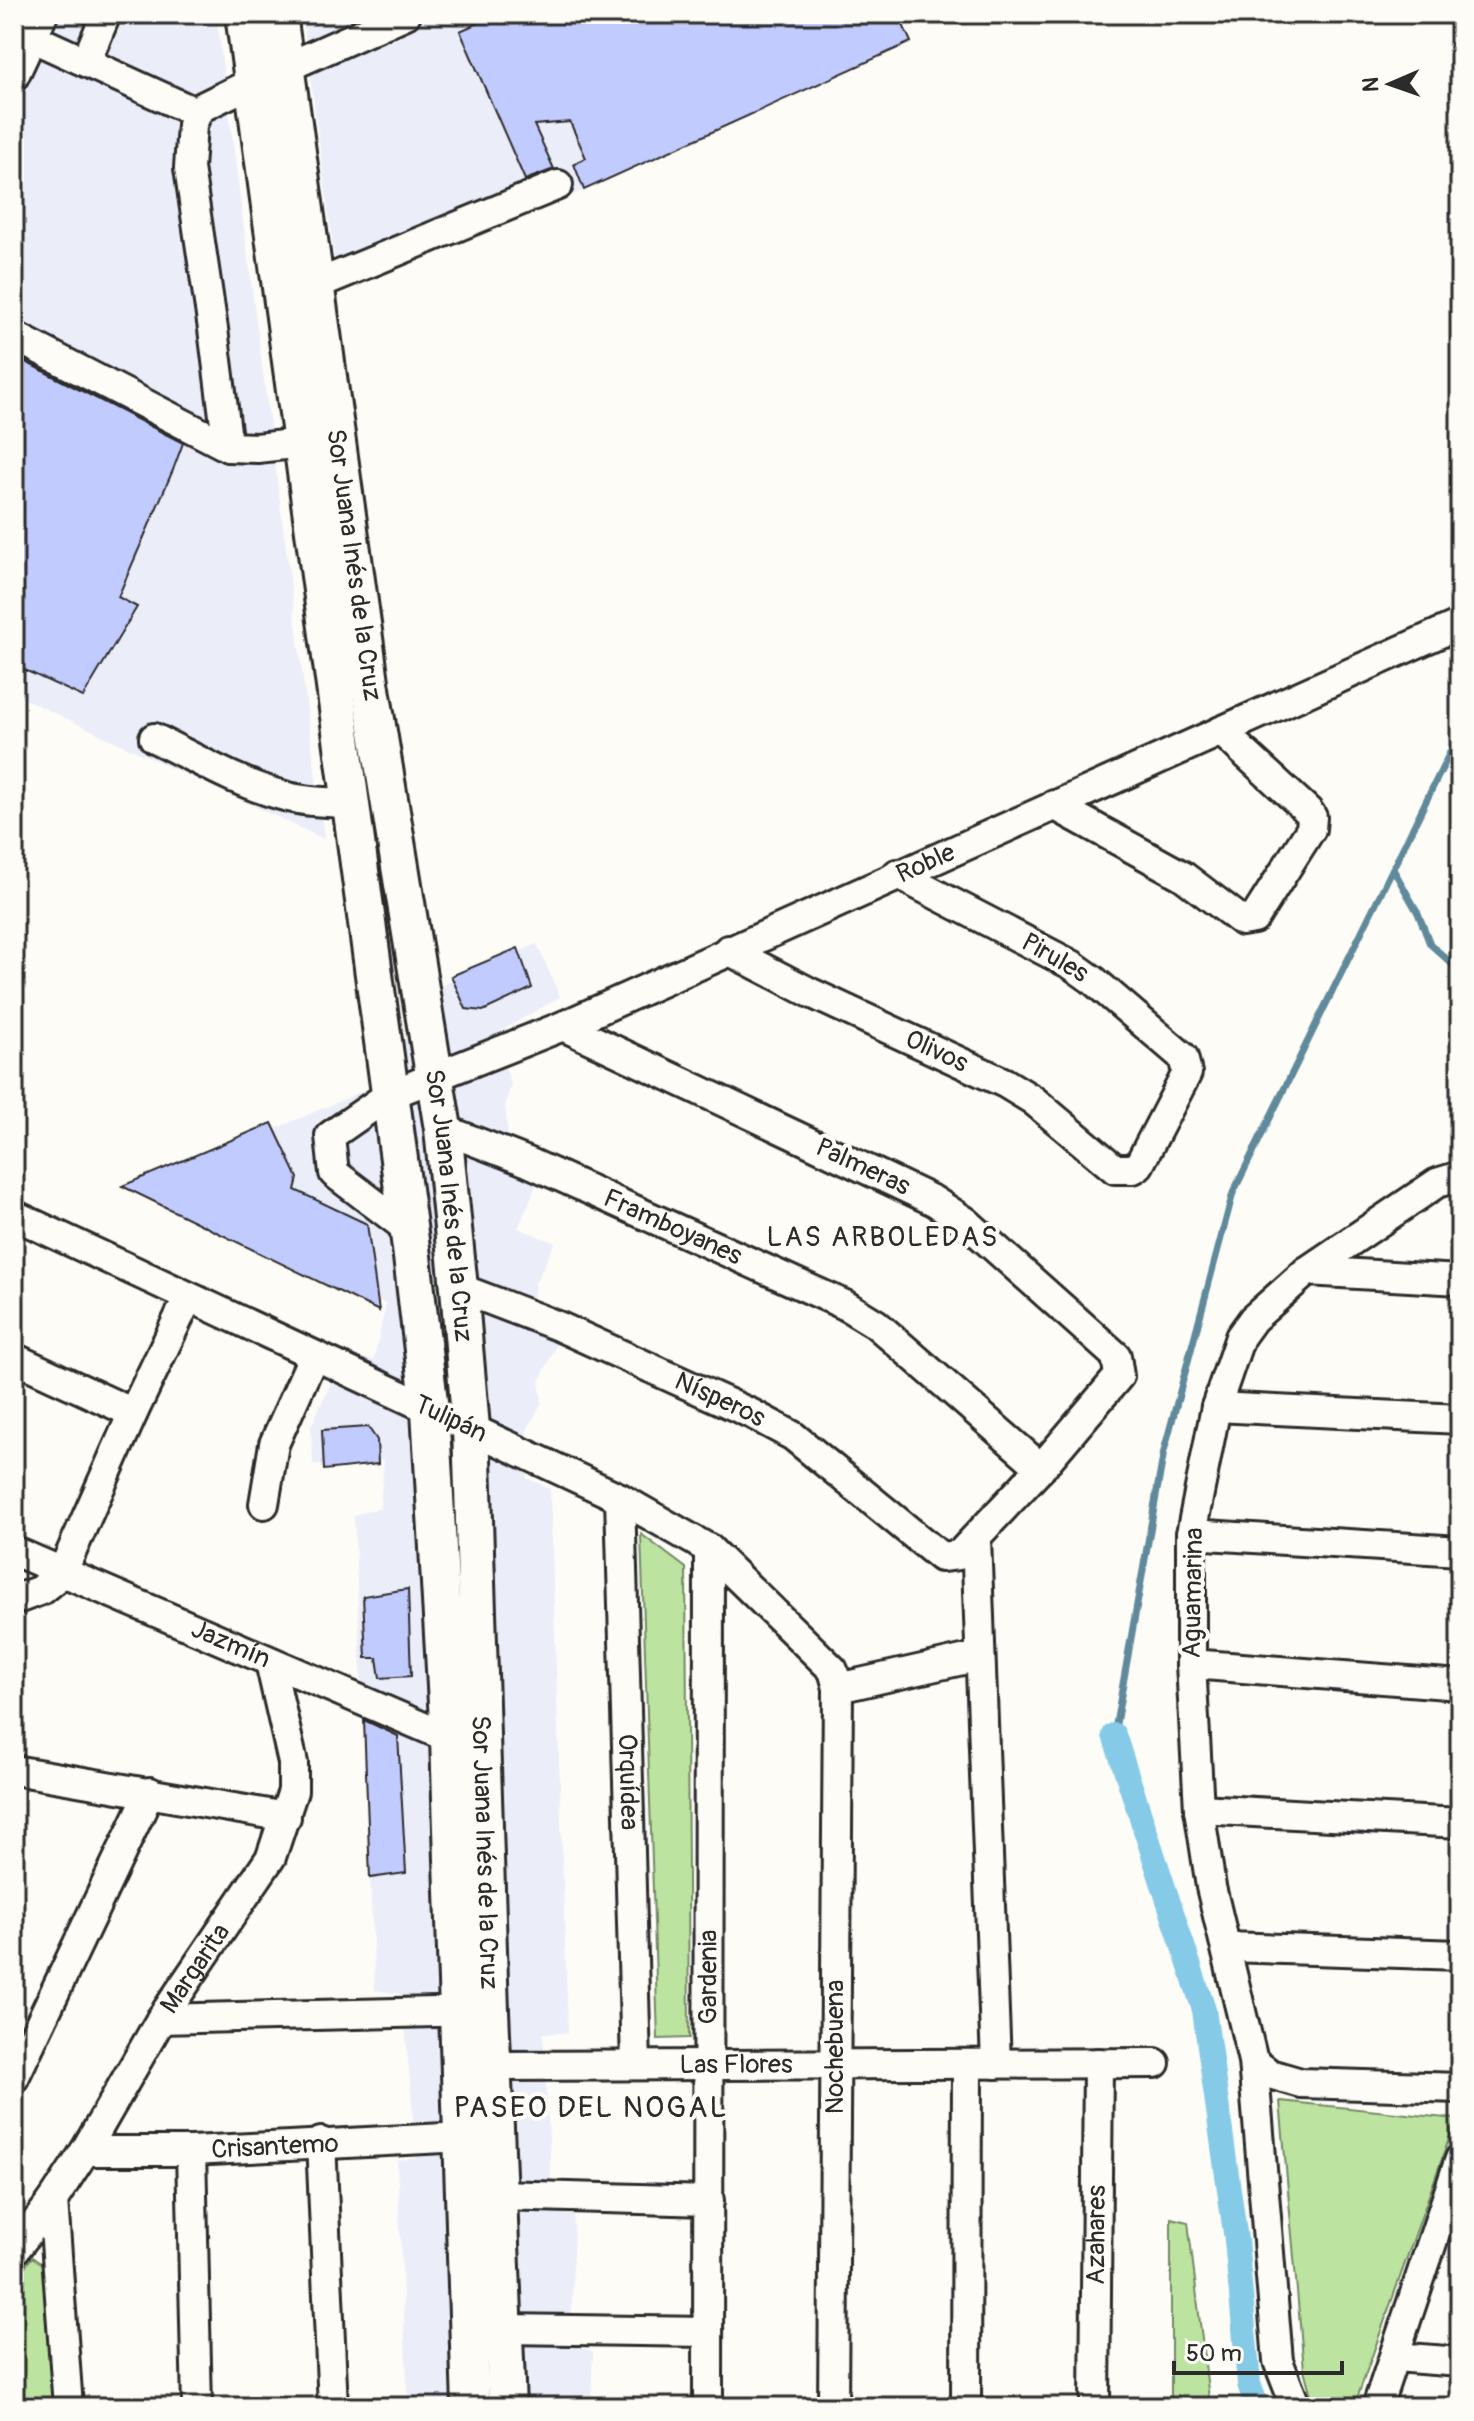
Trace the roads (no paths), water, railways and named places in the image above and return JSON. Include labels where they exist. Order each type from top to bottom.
[{"type":"main road","name":"Sor Juana Inés de la Cruz","points":[[244,14],[253,82],[298,287],[371,689],[443,1129],[471,1428],[449,1738],[474,2011]]},
{"type":"main road","name":"Sor Juana Inés de la Cruz","points":[[278,14],[285,68],[298,287],[302,443],[459,1610],[476,2066],[497,2195],[507,2407]]},
{"type":"main road","name":"Sor Juana Inés de la Cruz","points":[[471,2407],[464,2137],[476,2066]]},
{"type":"street","points":[[86,62],[106,14]]},
{"type":"street","points":[[285,68],[406,14]]},
{"type":"street","points":[[14,76],[38,26],[86,62],[197,113]]},
{"type":"street","points":[[228,447],[189,168],[189,141],[197,113],[202,107],[253,82]]},
{"type":"street","points":[[298,287],[558,185]]},
{"type":"street","points":[[14,336],[228,447],[257,448],[302,443]]},
{"type":"street","name":"Roble","points":[[409,1230],[334,1173],[330,1136],[389,1095],[563,1026],[1460,624]]},
{"type":"street","points":[[1054,805],[1155,858],[1242,921],[1250,921],[1311,829],[1312,817],[1221,731]]},
{"type":"street","points":[[154,738],[281,795],[307,801],[350,803]]},
{"type":"street","name":"Pirules","points":[[897,874],[1072,965],[1183,1057],[1187,1073],[1139,1165],[1133,1169]]},
{"type":"street","name":"Olivos","points":[[728,950],[811,993],[1005,1083],[1033,1100],[1115,1169],[1133,1169]]},
{"type":"street","name":"Palmeras","points":[[563,1026],[934,1201],[965,1221],[1116,1356],[1119,1376],[1041,1468]]},
{"type":"street","name":"Framboyanes","points":[[443,1129],[528,1162],[845,1305],[876,1324],[1041,1468]]},
{"type":"street","name":"Aguamarina","points":[[1296,2407],[1278,2361],[1253,2061],[1211,1887],[1199,1809],[1191,1664],[1191,1534],[1216,1407],[1240,1337],[1253,1319],[1307,1271],[1437,1183],[1455,1176]]},
{"type":"street","name":"Tulipán","points":[[14,1215],[620,1498],[709,1549],[828,1662],[837,1678],[838,1688]]},
{"type":"street","points":[[1307,1271],[1460,1280]]},
{"type":"street","name":"Nísperos","points":[[459,1288],[558,1326],[752,1414],[793,1436],[941,1557],[959,1555],[976,1538]]},
{"type":"street","points":[[14,1600],[41,1590],[62,1573],[188,1298]]},
{"type":"street","points":[[264,1504],[274,1444],[313,1357]]},
{"type":"street","points":[[14,1358],[133,1413]]},
{"type":"street","points":[[1216,1407],[1460,1419]]},
{"type":"street","points":[[996,2064],[976,1538],[1041,1468]]},
{"type":"street","name":"Orquídea","points":[[620,1498],[636,2065]]},
{"type":"street","points":[[1191,1534],[1460,1551]]},
{"type":"street","name":"Gardenia","points":[[708,2407],[709,1549]]},
{"type":"street","name":"Jazmín","points":[[14,1551],[449,1738]]},
{"type":"street","points":[[838,1688],[980,1656]]},
{"type":"street","name":"Margarita","points":[[14,2251],[85,2151],[161,2019],[271,1857],[293,1791],[293,1763],[270,1662]]},
{"type":"street","points":[[1191,1664],[1460,1685]]},
{"type":"street","name":"Nochebuena","points":[[833,2407],[838,1688]]},
{"type":"street","points":[[14,1770],[286,1817]]},
{"type":"street","points":[[14,2078],[150,1792]]},
{"type":"street","points":[[1199,1809],[1460,1823]]},
{"type":"street","points":[[1227,1947],[1460,1955]]},
{"type":"street","points":[[161,2019],[474,2011]]},
{"type":"street","points":[[1253,2061],[1270,2074],[1301,2083],[1460,2088]]},
{"type":"street","name":"Azahares","points":[[1095,2407],[1098,2063]]},
{"type":"street","name":"Las Flores","points":[[476,2066],[1155,2063]]},
{"type":"street","points":[[966,2407],[967,2064]]},
{"type":"street","name":"Crisantemo","points":[[85,2151],[191,2151],[464,2137]]},
{"type":"street","points":[[321,2142],[333,2407]]},
{"type":"street","points":[[191,2151],[197,2407]]},
{"type":"street","points":[[1377,2407],[1449,2224],[1460,2159]]},
{"type":"street","points":[[497,2195],[709,2201]]},
{"type":"street","points":[[53,2200],[68,2407]]},
{"type":"street","points":[[505,2329],[708,2332]]},
{"type":"street","points":[[1395,2357],[1460,2362]]},
{"type":"waterway","points":[[1114,1735],[1164,1451],[1233,1193],[1460,732]]},
{"type":"waterway","points":[[1393,869],[1418,913],[1430,944],[1460,971]]},
{"type":"waterway","points":[[1114,1735],[1204,2010],[1236,2240],[1249,2384],[1257,2407]]},
{"type":"district","name":"LAS ARBOLEDAS","points":[[883,1237]]},
{"type":"district","name":"PASEO DEL NOGAL","points":[[591,2107]]}]
